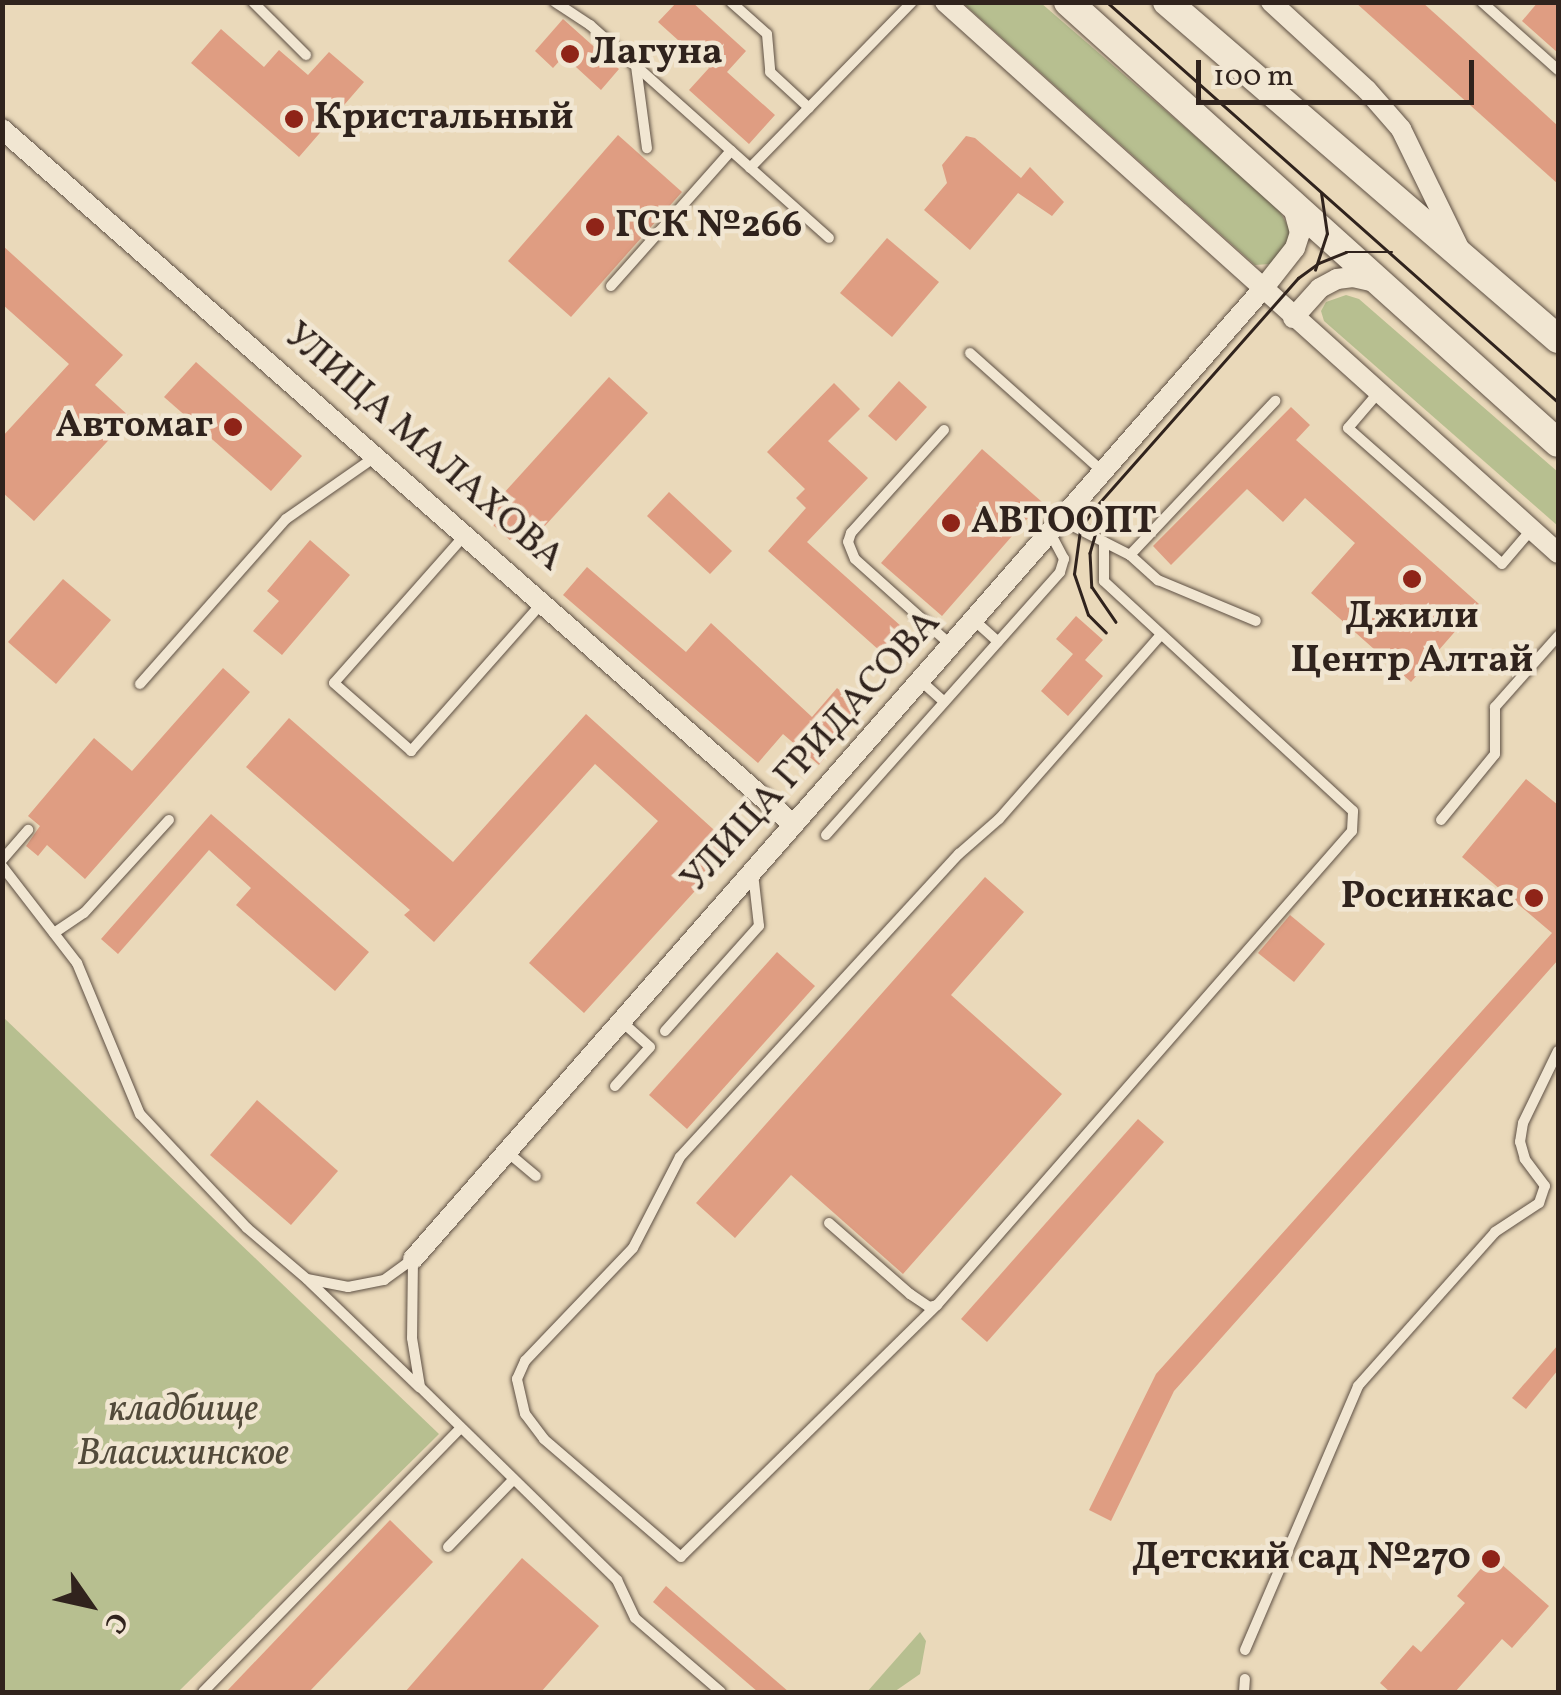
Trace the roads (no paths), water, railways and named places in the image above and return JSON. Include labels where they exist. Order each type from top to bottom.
[{"type":"main road","points":[[1068,2],[1558,442]]},
{"type":"main road","points":[[1166,2],[1557,333]]},
{"type":"street","points":[[945,2],[1558,553]]},
{"type":"street","points":[[1278,5],[1401,128],[1460,250]]},
{"type":"street","name":"УЛИЦА МАЛАХОВА","points":[[2,129],[794,824]]},
{"type":"street","name":"УЛИЦА ГРИДАСОВА","points":[[413,1259],[1288,260],[1300,233],[1290,200]]},
{"type":"street","points":[[1293,318],[1320,288],[1337,279],[1353,277],[1378,283]]},
{"type":"lane","points":[[252,2],[306,55]]},
{"type":"lane","points":[[555,2],[590,25],[829,238]]},
{"type":"lane","points":[[731,2],[766,34],[770,72],[808,108]]},
{"type":"lane","points":[[750,168],[912,2]]},
{"type":"lane","points":[[1482,2],[1558,70]]},
{"type":"lane","points":[[636,66],[647,148]]},
{"type":"lane","points":[[611,286],[731,151]]},
{"type":"lane","points":[[970,353],[1105,473]]},
{"type":"lane","points":[[1378,393],[1348,428],[1502,564],[1532,529]]},
{"type":"lane","points":[[1130,556],[1275,401]]},
{"type":"lane","points":[[944,430],[851,533],[848,542],[855,560],[952,646]]},
{"type":"lane","points":[[140,684],[286,519],[376,456]]},
{"type":"lane","points":[[826,834],[1060,572],[1064,559],[1057,528],[1104,542],[1130,556],[1158,580],[1256,622]]},
{"type":"lane","points":[[465,536],[334,683],[411,751],[542,602]]},
{"type":"lane","points":[[1104,542],[1104,582],[1353,812],[1352,831],[937,1305],[681,1558],[544,1439],[525,1414],[517,1380],[526,1361],[633,1248],[680,1157],[959,854],[1000,819],[1160,636]]},
{"type":"lane","points":[[975,621],[998,642]]},
{"type":"lane","points":[[1440,820],[1495,754],[1495,706],[1558,636]]},
{"type":"lane","points":[[921,681],[944,702]]},
{"type":"lane","points":[[54,932],[84,913],[170,820]]},
{"type":"lane","points":[[28,830],[2,863],[77,962],[140,1114],[246,1228],[420,1387],[617,1580],[635,1618],[721,1692]]},
{"type":"lane","points":[[665,1031],[760,926],[753,872]]},
{"type":"lane","points":[[615,1086],[650,1047],[620,1020]]},
{"type":"lane","points":[[1246,1650],[1358,1386],[1496,1232],[1538,1203],[1545,1186],[1526,1159],[1520,1142],[1523,1123],[1558,1051]]},
{"type":"lane","points":[[505,1150],[536,1176]]},
{"type":"lane","points":[[829,1224],[910,1294],[929,1308],[937,1305]]},
{"type":"lane","points":[[413,1259],[412,1338],[420,1387]]},
{"type":"lane","name":"УЛИЦА ГРИДАСОВА","points":[[307,1280],[348,1287],[384,1280],[413,1259]]},
{"type":"lane","points":[[203,1692],[460,1429]]},
{"type":"lane","points":[[448,1547],[513,1480]]},
{"type":"lane","points":[[1244,1692],[1245,1679]]},
{"type":"tram line","points":[[1107,2],[1558,402]]},
{"type":"tram line","points":[[1315,270],[1327,234],[1321,193]]},
{"type":"tram line","points":[[1106,633],[1088,615],[1074,574],[1080,530],[1092,511],[1298,278],[1319,263],[1346,252],[1392,252]]},
{"type":"tram line","points":[[1097,529],[1090,553],[1092,587],[1116,622]]},
{"type":"place","name":"Лагуна","points":[[570,54]]},
{"type":"place","name":"Кристальный","points":[[294,119]]},
{"type":"place","name":"ГСК №266","points":[[595,227]]},
{"type":"place","name":"Автомаг","points":[[233,427]]},
{"type":"place","name":"АВТООПТ","points":[[951,523]]},
{"type":"place","name":"Джили Центр Алтай","points":[[1412,579]]},
{"type":"place","name":"Росинкас","points":[[1534,898]]},
{"type":"place","name":"Детский сад №270","points":[[1491,1559]]},
{"type":"park label","name":"кладбище Власихинское","points":[[183,1433]]}]
